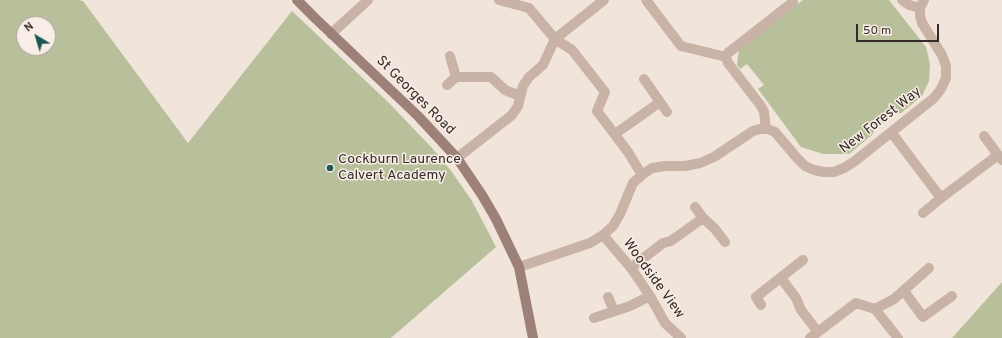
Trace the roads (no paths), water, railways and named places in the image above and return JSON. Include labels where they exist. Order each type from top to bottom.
[{"type":"street","name":"St Georges Road","points":[[297,0],[418,116],[457,158],[496,219],[519,267],[533,338]]},
{"type":"street","points":[[331,34],[368,0]]},
{"type":"street","points":[[499,0],[530,8],[555,39],[572,50],[604,92],[597,111],[628,152],[642,175]]},
{"type":"street","points":[[457,158],[512,115],[518,106],[523,86],[529,77],[543,65],[555,39],[604,0]]},
{"type":"street","points":[[646,0],[681,46],[726,57]]},
{"type":"street","points":[[902,0],[910,5],[922,4]]},
{"type":"street","points":[[726,57],[728,53],[794,1]]},
{"type":"street","name":"New Forest Way","points":[[766,129],[775,132],[805,166],[814,170],[834,172],[855,161],[934,98],[941,89],[946,78],[946,66],[942,55],[922,23],[922,4]]},
{"type":"street","points":[[450,56],[456,78]]},
{"type":"street","points":[[519,267],[590,243],[603,235],[612,226],[620,214],[633,183],[652,168],[665,166],[685,166],[700,163],[714,157],[753,131],[766,129],[764,112],[761,106],[728,63],[726,57]]},
{"type":"street","points":[[447,85],[456,78],[492,77],[505,90],[520,96]]},
{"type":"street","points":[[644,79],[667,112]]},
{"type":"street","points":[[615,134],[660,102]]},
{"type":"street","points":[[891,132],[941,198]]},
{"type":"street","points":[[923,212],[1000,157],[984,136]]},
{"type":"street","points":[[695,207],[725,242]]},
{"type":"street","points":[[631,268],[663,243],[672,241],[703,218]]},
{"type":"street","name":"Woodside View","points":[[603,235],[631,268],[650,296],[665,323],[681,338]]},
{"type":"street","points":[[761,305],[756,297],[803,260]]},
{"type":"street","points":[[875,309],[894,299],[904,291],[917,273],[929,268]]},
{"type":"street","points":[[781,278],[796,298],[814,335],[856,304],[875,309],[898,338]]},
{"type":"street","points":[[904,291],[923,316],[952,296]]},
{"type":"street","points":[[594,318],[630,306],[650,296]]},
{"type":"street","points":[[608,297],[614,311]]},
{"type":"place","name":"Cockburn Laurence Calvert Academy","points":[[330,168]]}]
